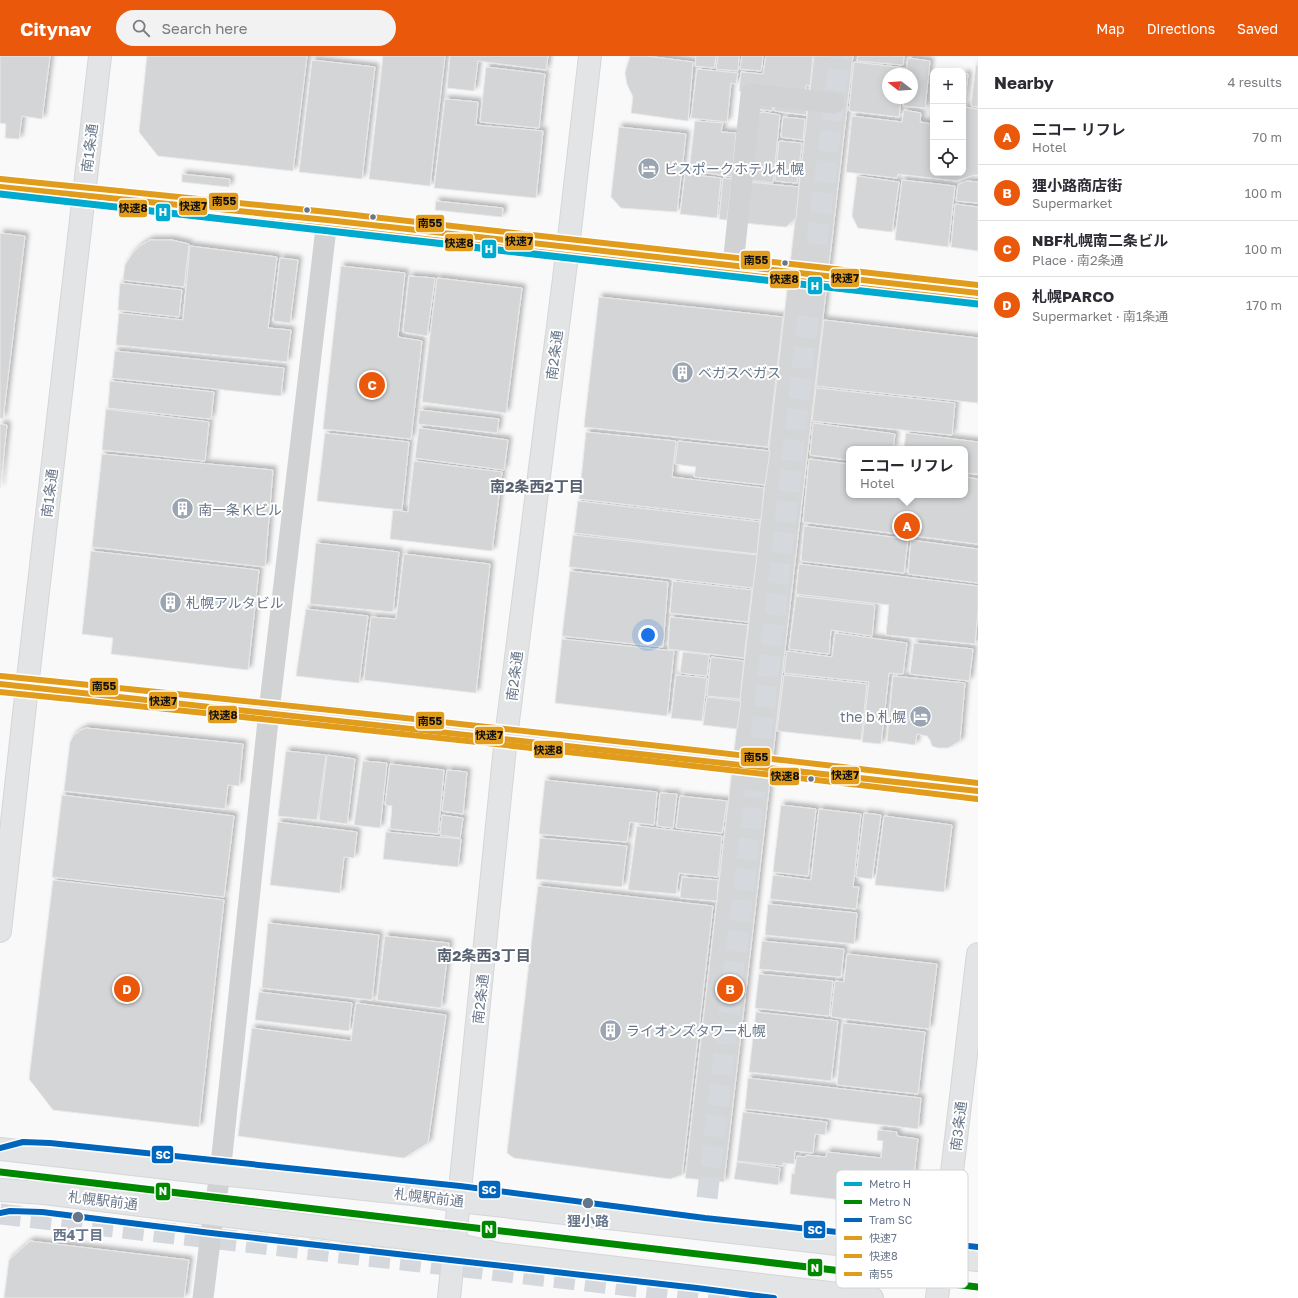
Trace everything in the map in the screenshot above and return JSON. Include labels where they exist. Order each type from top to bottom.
[{"type":"main road","name":"南1条通","points":[[0,931],[100,56]]},
{"type":"main road","name":"南2条通","points":[[448,1298],[506,737],[568,247],[590,56]]},
{"type":"main road","points":[[0,187],[327,220],[978,294]]},
{"type":"main road","points":[[0,684],[269,711],[750,764],[978,791]]},
{"type":"main road","name":"南3条通","points":[[952,1170],[978,954]]},
{"type":"main road","name":"札幌駅前通","points":[[0,1149],[412,1194],[459,1201],[836,1244]]},
{"type":"main road","name":"札幌駅前通","points":[[0,1190],[44,1193],[214,1214],[454,1244],[498,1254],[872,1298]]},
{"type":"main road","name":"札幌駅前通","points":[[968,1259],[978,1260]]},
{"type":"main road","name":"南3条通","points":[[937,1298],[938,1288]]},
{"type":"street","points":[[733,265],[751,94],[834,103]]},
{"type":"street","points":[[203,1298],[220,1174],[269,711],[327,220]]},
{"type":"building","points":[[0,56],[50,56],[42,119],[22,116],[19,139],[5,138],[6,124],[0,123]]},
{"type":"building","points":[[147,56],[307,56],[293,171],[158,156],[139,132]]},
{"type":"building","points":[[383,56],[445,56],[430,186],[369,179]]},
{"type":"building","points":[[450,56],[548,56],[546,70],[478,61],[474,91],[447,88]]},
{"type":"building","points":[[630,56],[646,56],[693,62],[688,121],[631,113],[633,97],[627,84],[625,73]]},
{"type":"building","points":[[696,56],[716,56],[714,68],[695,66]]},
{"type":"building","points":[[718,56],[739,56],[738,71],[716,69]]},
{"type":"building","points":[[742,56],[763,56],[761,71],[740,69]]},
{"type":"building","points":[[766,56],[813,56],[810,86],[806,85],[805,93],[766,94],[739,91],[741,72],[763,74]]},
{"type":"building","points":[[814,56],[853,56],[724,1182],[685,1178]]},
{"type":"building","points":[[858,56],[904,56],[903,65],[857,61]]},
{"type":"building","points":[[908,58],[930,61],[925,108],[903,106],[903,104],[918,104],[918,68],[907,68]]},
{"type":"building","points":[[312,60],[375,67],[362,179],[299,172]]},
{"type":"building","points":[[854,62],[905,68],[882,68],[882,104],[900,104],[899,117],[849,111]]},
{"type":"building","points":[[976,65],[978,65],[978,107],[971,106]]},
{"type":"building","points":[[486,67],[545,74],[539,128],[480,122]]},
{"type":"building","points":[[697,69],[738,73],[736,84],[731,83],[727,122],[691,118]]},
{"type":"building","points":[[966,74],[968,74],[966,90]]},
{"type":"building","points":[[445,99],[478,102],[476,125],[543,131],[536,198],[434,188]]},
{"type":"building","points":[[757,101],[773,103],[772,111],[756,109]]},
{"type":"building","points":[[775,102],[807,105],[806,115],[774,111]]},
{"type":"building","points":[[966,107],[978,109],[978,175],[956,181],[898,174],[897,178],[846,172],[852,116],[902,122],[904,110],[921,113],[920,122],[930,124],[930,176],[966,176]]},
{"type":"building","points":[[763,112],[780,115],[773,183],[747,180],[754,116]]},
{"type":"building","points":[[783,117],[805,119],[803,140],[781,137]]},
{"type":"building","points":[[695,121],[723,123],[721,132],[736,133],[732,177],[689,170]]},
{"type":"building","points":[[619,127],[686,134],[677,212],[621,208],[611,197]]},
{"type":"building","points":[[779,141],[802,143],[797,183],[775,181]]},
{"type":"building","points":[[182,174],[230,179],[229,187],[182,182]]},
{"type":"building","points":[[685,174],[721,178],[717,218],[680,214]]},
{"type":"building","points":[[857,176],[899,182],[892,232],[858,228],[852,216]]},
{"type":"building","points":[[723,178],[732,179],[727,220],[719,219]]},
{"type":"building","points":[[902,180],[955,186],[948,247],[895,240]]},
{"type":"building","points":[[967,181],[978,182],[978,203],[956,201],[958,185]]},
{"type":"building","points":[[748,182],[799,187],[796,218],[786,227],[743,223]]},
{"type":"building","points":[[436,201],[503,208],[502,217],[435,210]]},
{"type":"building","points":[[955,204],[978,207],[978,251],[951,247]]},
{"type":"building","points":[[0,233],[25,236],[3,419],[0,418]]},
{"type":"building","points":[[150,240],[172,240],[189,244],[184,287],[123,280],[125,265],[132,254],[140,246]]},
{"type":"building","points":[[190,246],[277,257],[268,328],[291,330],[287,362],[116,345],[119,313],[183,320]]},
{"type":"building","points":[[280,258],[298,260],[290,323],[273,321]]},
{"type":"building","points":[[341,266],[405,273],[398,337],[422,341],[411,439],[323,429]]},
{"type":"building","points":[[409,276],[435,278],[427,336],[403,332]]},
{"type":"building","points":[[437,278],[522,288],[506,413],[422,402]]},
{"type":"building","points":[[120,283],[182,290],[179,317],[118,310]]},
{"type":"building","name":"ベガスベガス","points":[[599,297],[783,317],[768,447],[584,427]]},
{"type":"building","points":[[824,320],[978,338],[978,403],[816,386]]},
{"type":"building","points":[[115,351],[284,368],[281,396],[112,378]]},
{"type":"building","points":[[110,381],[214,392],[211,419],[108,408]]},
{"type":"building","points":[[816,388],[955,403],[952,435],[812,421]]},
{"type":"building","points":[[106,409],[209,422],[205,461],[102,450]]},
{"type":"building","points":[[420,410],[499,419],[497,433],[418,424]]},
{"type":"building","points":[[813,423],[895,434],[893,446],[846,446],[846,460],[810,455]]},
{"type":"building","points":[[0,424],[7,425],[0,488]]},
{"type":"building","points":[[419,428],[508,440],[504,470],[415,458]]},
{"type":"building","points":[[586,432],[676,441],[672,477],[764,488],[761,520],[579,499]]},
{"type":"building","points":[[325,433],[409,442],[402,510],[317,501]]},
{"type":"building","points":[[906,433],[978,442],[978,474],[968,473],[968,446],[904,446]]},
{"type":"building","points":[[678,441],[770,451],[765,485],[694,477],[696,467],[675,464]]},
{"type":"building","name":"南一条Ｋビル","points":[[102,454],[273,470],[265,567],[92,547]]},
{"type":"building","points":[[809,459],[846,464],[846,498],[968,498],[968,477],[978,479],[978,544],[803,522]]},
{"type":"building","points":[[414,461],[502,472],[492,551],[390,539],[393,510],[408,512]]},
{"type":"building","points":[[578,501],[760,522],[757,554],[574,533]]},
{"type":"building","points":[[804,526],[908,539],[904,573],[801,561]]},
{"type":"building","points":[[573,535],[757,555],[753,588],[569,567]]},
{"type":"building","points":[[911,540],[978,549],[978,583],[908,574]]},
{"type":"building","points":[[316,543],[399,552],[393,612],[310,604]]},
{"type":"building","name":"札幌アルタビル","points":[[91,551],[259,570],[248,670],[111,654],[113,638],[82,634]]},
{"type":"building","points":[[404,554],[490,564],[476,693],[364,680],[371,617],[396,619]]},
{"type":"building","points":[[799,564],[978,586],[978,610],[975,644],[886,635],[889,605],[796,594]]},
{"type":"building","points":[[570,571],[668,582],[663,647],[562,636]]},
{"type":"building","points":[[673,581],[752,590],[748,622],[670,613]]},
{"type":"building","points":[[796,596],[875,605],[872,636],[831,630],[829,654],[789,649]]},
{"type":"building","points":[[306,609],[368,616],[359,683],[296,676]]},
{"type":"building","points":[[670,617],[748,625],[744,658],[668,649]]},
{"type":"building","points":[[835,633],[907,643],[903,674],[889,673],[881,744],[862,742],[869,682],[784,673],[787,651],[832,657]]},
{"type":"building","points":[[562,639],[674,651],[667,716],[555,703]]},
{"type":"building","points":[[914,643],[973,649],[969,681],[910,674]]},
{"type":"building","points":[[683,652],[709,655],[707,676],[680,673]]},
{"type":"building","points":[[711,657],[744,661],[740,699],[707,696]]},
{"type":"building","points":[[676,675],[707,678],[702,721],[671,718]]},
{"type":"building","points":[[784,675],[867,684],[861,740],[777,731]]},
{"type":"building","points":[[893,676],[965,683],[960,741],[948,748],[938,748],[932,746],[927,736],[917,734],[915,745],[887,741]]},
{"type":"building","points":[[707,697],[741,701],[737,729],[703,725]]},
{"type":"building","points":[[86,728],[243,744],[239,786],[228,785],[225,809],[64,791],[70,742],[74,735]]},
{"type":"building","points":[[286,751],[326,755],[317,820],[278,816]]},
{"type":"building","points":[[327,755],[355,759],[347,824],[319,820]]},
{"type":"building","points":[[363,761],[387,763],[380,828],[354,825]]},
{"type":"building","points":[[390,764],[444,770],[438,834],[390,829],[392,806],[385,805]]},
{"type":"building","points":[[447,770],[467,772],[463,814],[442,811]]},
{"type":"building","points":[[545,780],[657,792],[654,825],[630,822],[627,842],[539,834]]},
{"type":"building","points":[[660,793],[677,794],[673,828],[657,826]]},
{"type":"building","points":[[62,795],[234,816],[224,897],[52,877]]},
{"type":"building","points":[[680,796],[727,801],[722,833],[676,828]]},
{"type":"building","points":[[781,805],[816,809],[808,876],[773,872]]},
{"type":"building","points":[[819,809],[861,814],[853,887],[859,887],[856,909],[770,899],[773,875],[811,880]]},
{"type":"building","points":[[864,813],[881,815],[872,879],[856,877]]},
{"type":"building","points":[[442,815],[463,818],[460,838],[440,835]]},
{"type":"building","points":[[884,816],[952,825],[944,892],[875,885]]},
{"type":"building","points":[[278,822],[357,832],[354,858],[344,857],[340,893],[270,885]]},
{"type":"building","points":[[637,826],[722,836],[718,877],[679,873],[676,894],[628,890]]},
{"type":"building","points":[[386,832],[461,839],[458,867],[383,859]]},
{"type":"building","points":[[540,838],[627,846],[622,887],[536,879]]},
{"type":"building","points":[[682,877],[718,880],[717,901],[680,898]]},
{"type":"building","points":[[53,880],[224,900],[199,1127],[53,1110],[29,1079]]},
{"type":"building","name":"ライオンズタワー札幌","points":[[538,886],[713,906],[682,1175],[670,1179],[514,1158],[507,1153]]},
{"type":"building","points":[[768,904],[857,913],[854,944],[765,935]]},
{"type":"building","points":[[268,923],[379,935],[372,1000],[262,988]]},
{"type":"building","points":[[385,936],[449,943],[441,1008],[377,1000]]},
{"type":"building","points":[[762,941],[844,949],[841,977],[759,969]]},
{"type":"building","points":[[847,954],[937,964],[929,1029],[831,1017],[835,981],[844,982]]},
{"type":"building","points":[[759,974],[833,981],[829,1016],[755,1008]]},
{"type":"building","points":[[259,992],[352,1003],[349,1031],[255,1020]]},
{"type":"building","points":[[356,1003],[446,1015],[428,1143],[404,1158],[238,1136],[252,1028],[351,1041]]},
{"type":"building","points":[[756,1012],[838,1021],[831,1081],[749,1072]]},
{"type":"building","points":[[843,1023],[925,1032],[918,1094],[837,1085]]},
{"type":"building","points":[[748,1078],[921,1098],[918,1129],[745,1109]]},
{"type":"building","points":[[743,1112],[827,1122],[825,1135],[815,1134],[813,1153],[795,1151],[794,1164],[783,1163],[783,1166],[737,1161]]},
{"type":"building","points":[[878,1130],[897,1132],[897,1136],[918,1139],[915,1170],[836,1170],[836,1199],[790,1194],[792,1173],[794,1174],[797,1156],[805,1157],[806,1155],[826,1157],[827,1152],[881,1158],[883,1141],[877,1140]]},
{"type":"building","points":[[737,1162],[780,1168],[778,1185],[734,1179]]},
{"type":"building","points":[[30,1241],[189,1260],[184,1298],[4,1298],[9,1260]]},
{"type":"tunnel","points":[[817,244],[840,56]]},
{"type":"tunnel","points":[[761,738],[809,307]]},
{"type":"tunnel","points":[[707,1198],[755,791]]},
{"type":"tunnel","points":[[0,1214],[735,1298]]},
{"type":"metro line","name":"H","points":[[0,194],[978,304]]},
{"type":"metro line","name":"N","points":[[0,1172],[836,1270]]},
{"type":"metro line","name":"N","points":[[968,1286],[978,1287]]},
{"type":"tram line","name":"SC","points":[[0,1148],[23,1142],[50,1143],[460,1186],[705,1218],[836,1232]]},
{"type":"tram line","name":"SC","points":[[0,1213],[10,1211],[42,1212],[774,1298]]},
{"type":"tram line","name":"SC","points":[[968,1246],[978,1247]]},
{"type":"transit line","name":"南55","points":[[1,179],[328,212],[978,285]]},
{"type":"transit line","name":"快速7","points":[[0,187],[327,220],[978,293]]},
{"type":"transit line","name":"快速8","points":[[0,195],[326,228],[977,301]]},
{"type":"transit line","name":"南55","points":[[1,676],[490,727],[978,783]]},
{"type":"transit line","name":"快速7","points":[[0,684],[244,709],[978,791]]},
{"type":"transit line","name":"快速8","points":[[0,692],[489,743],[977,799]]},
{"type":"place","name":"ビスポークホテル札幌","points":[[648,168]]},
{"type":"place","name":"ベガスベガス","points":[[683,372]]},
{"type":"place","name":"NBF札幌南二条ビル","points":[[372,385]]},
{"type":"place","name":"南一条Ｋビル","points":[[183,509]]},
{"type":"place","name":"二コー リフレ","points":[[907,526]]},
{"type":"place","name":"札幌アルタビル","points":[[171,602]]},
{"type":"place","name":"the b 札幌","points":[[921,716]]},
{"type":"place","name":"札幌PARCO","points":[[127,989]]},
{"type":"place","name":"狸小路商店街","points":[[730,989]]},
{"type":"place","name":"ライオンズタワー札幌","points":[[610,1030]]},
{"type":"place","name":"狸小路","points":[[588,1203]]},
{"type":"place","name":"西4丁目","points":[[78,1217]]},
{"type":"district","name":"南2条西2丁目","points":[[537,486]]},
{"type":"district","name":"南2条西3丁目","points":[[484,955]]}]
